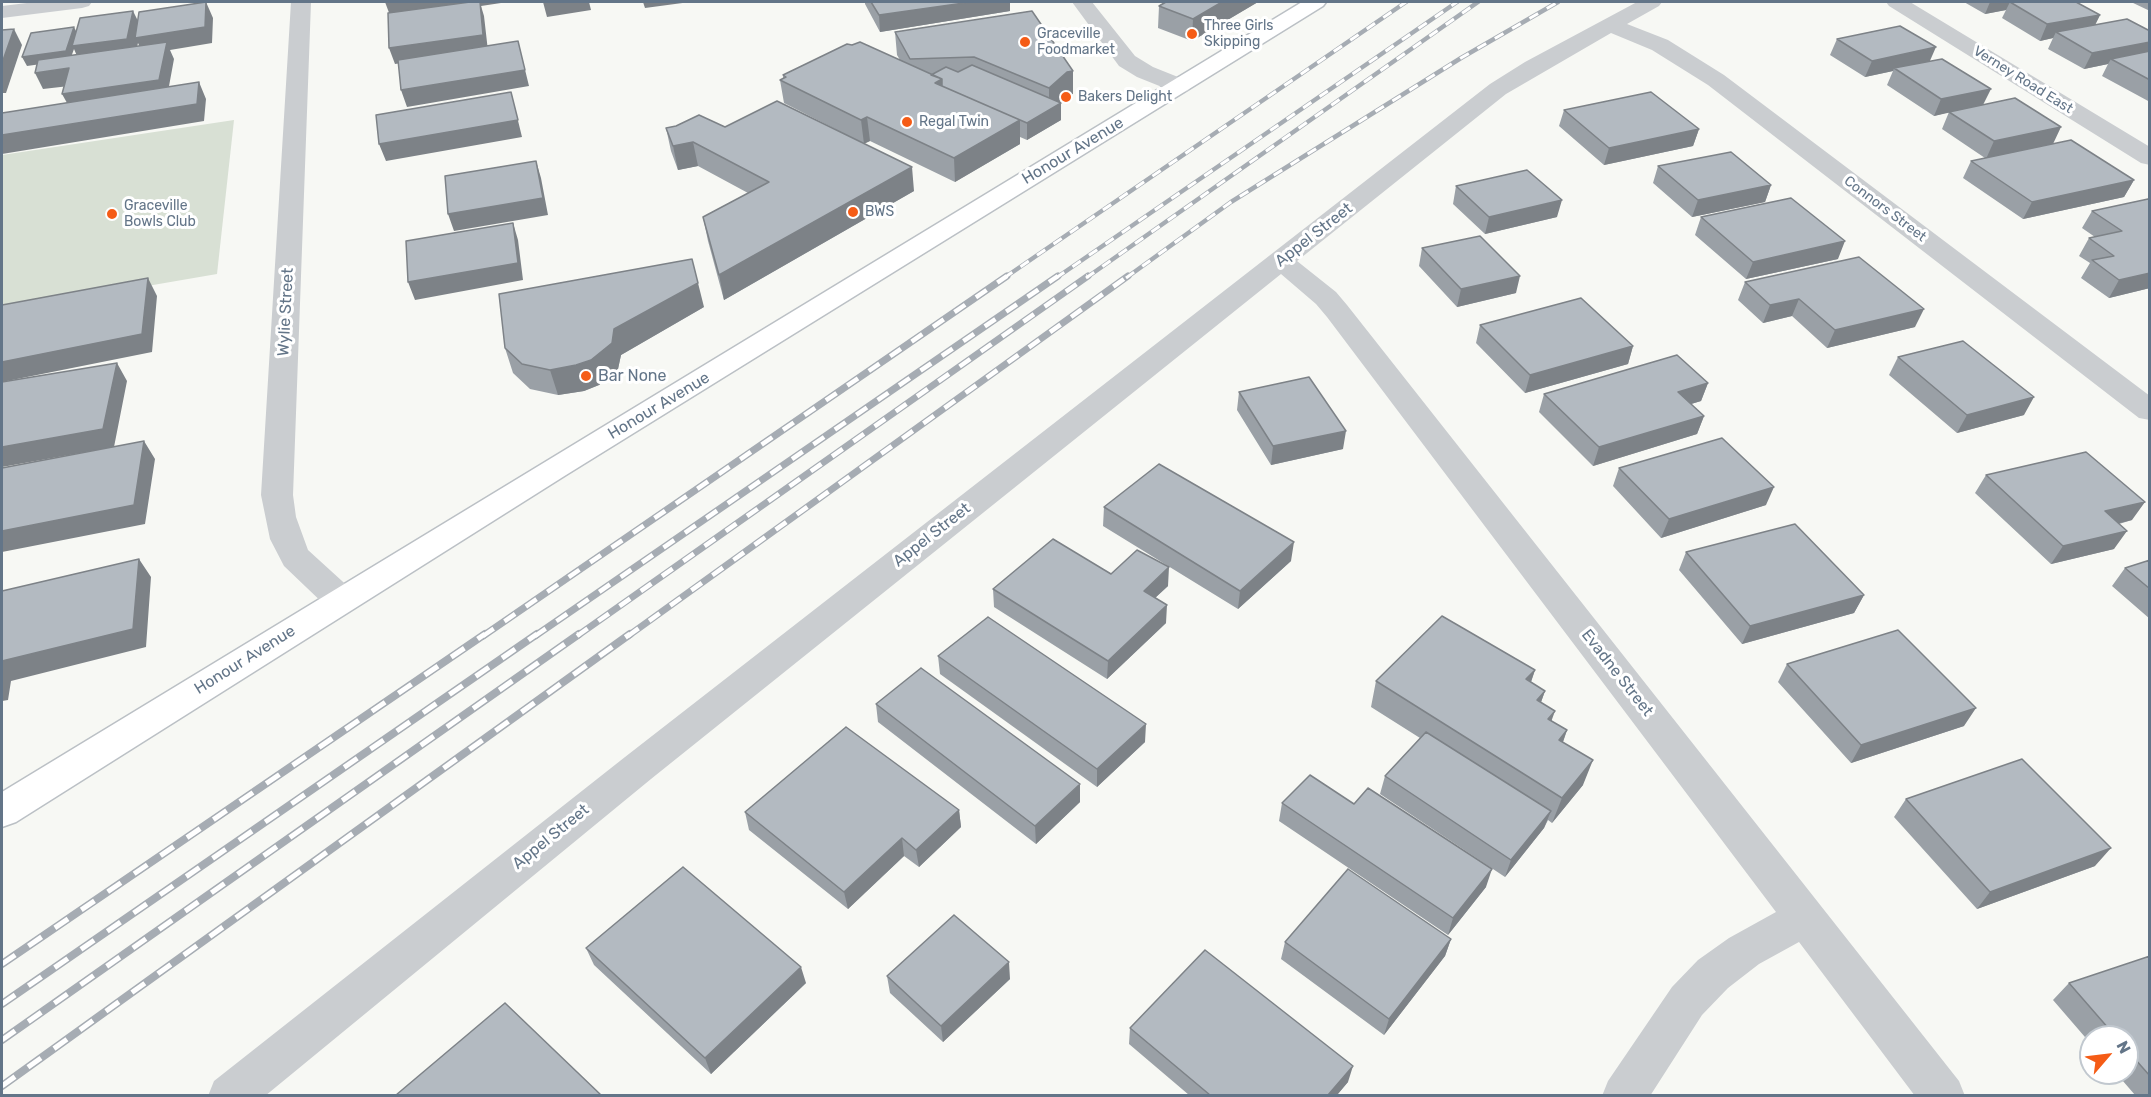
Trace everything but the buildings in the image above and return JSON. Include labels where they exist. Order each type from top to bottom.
[{"type":"main road","name":"Honour Avenue","points":[[2,811],[341,600],[1316,2]]},
{"type":"street","points":[[2,12],[82,2]]},
{"type":"street","name":"Wylie Street","points":[[301,2],[278,495],[280,517],[286,539],[296,558],[341,600]]},
{"type":"street","points":[[1082,2],[1127,61],[1145,72],[1180,86]]},
{"type":"street","name":"Appel Street","points":[[230,1095],[638,768],[1498,89],[1533,67],[1652,2]]},
{"type":"street","name":"Verney Road East","points":[[1896,2],[2150,158]]},
{"type":"street","name":"Connors Street","points":[[1609,25],[1660,45],[1716,80],[2150,411]]},
{"type":"street","name":"Evadne Street","points":[[1281,261],[1326,298],[1337,311],[1942,1095]]},
{"type":"street","points":[[1624,1095],[1686,1001],[1713,974],[1744,951],[1805,917]]},
{"type":"shaded area","name":"Graceville Bowls Club","points":[[234,120],[217,274],[2,311],[2,155]]},
{"type":"railway","points":[[1004,278],[1406,2]]},
{"type":"railway","points":[[1056,278],[1457,2]]},
{"type":"railway","points":[[1086,278],[1478,2]]},
{"type":"railway","points":[[1126,278],[1231,202],[1461,58],[1558,2]]},
{"type":"railway","points":[[483,636],[1007,276]]},
{"type":"railway","points":[[535,636],[1058,276]]},
{"type":"railway","points":[[577,636],[1088,276]]},
{"type":"railway","points":[[628,636],[1128,276]]},
{"type":"railway","points":[[2,964],[485,634]]},
{"type":"railway","points":[[2,1004],[537,634]]},
{"type":"railway","points":[[2,1040],[579,634]]},
{"type":"railway","points":[[2,1086],[630,634]]},
{"type":"place","name":"Three Girls Skipping","points":[[1192,34]]},
{"type":"place","name":"Graceville Foodmarket","points":[[1025,42]]},
{"type":"place","name":"Bakers Delight","points":[[1066,97]]},
{"type":"place","name":"Regal Twin","points":[[907,122]]},
{"type":"place","name":"BWS","points":[[853,212]]},
{"type":"place","name":"Graceville Bowls Club","points":[[112,214]]},
{"type":"place","name":"Bar None","points":[[586,376]]}]
